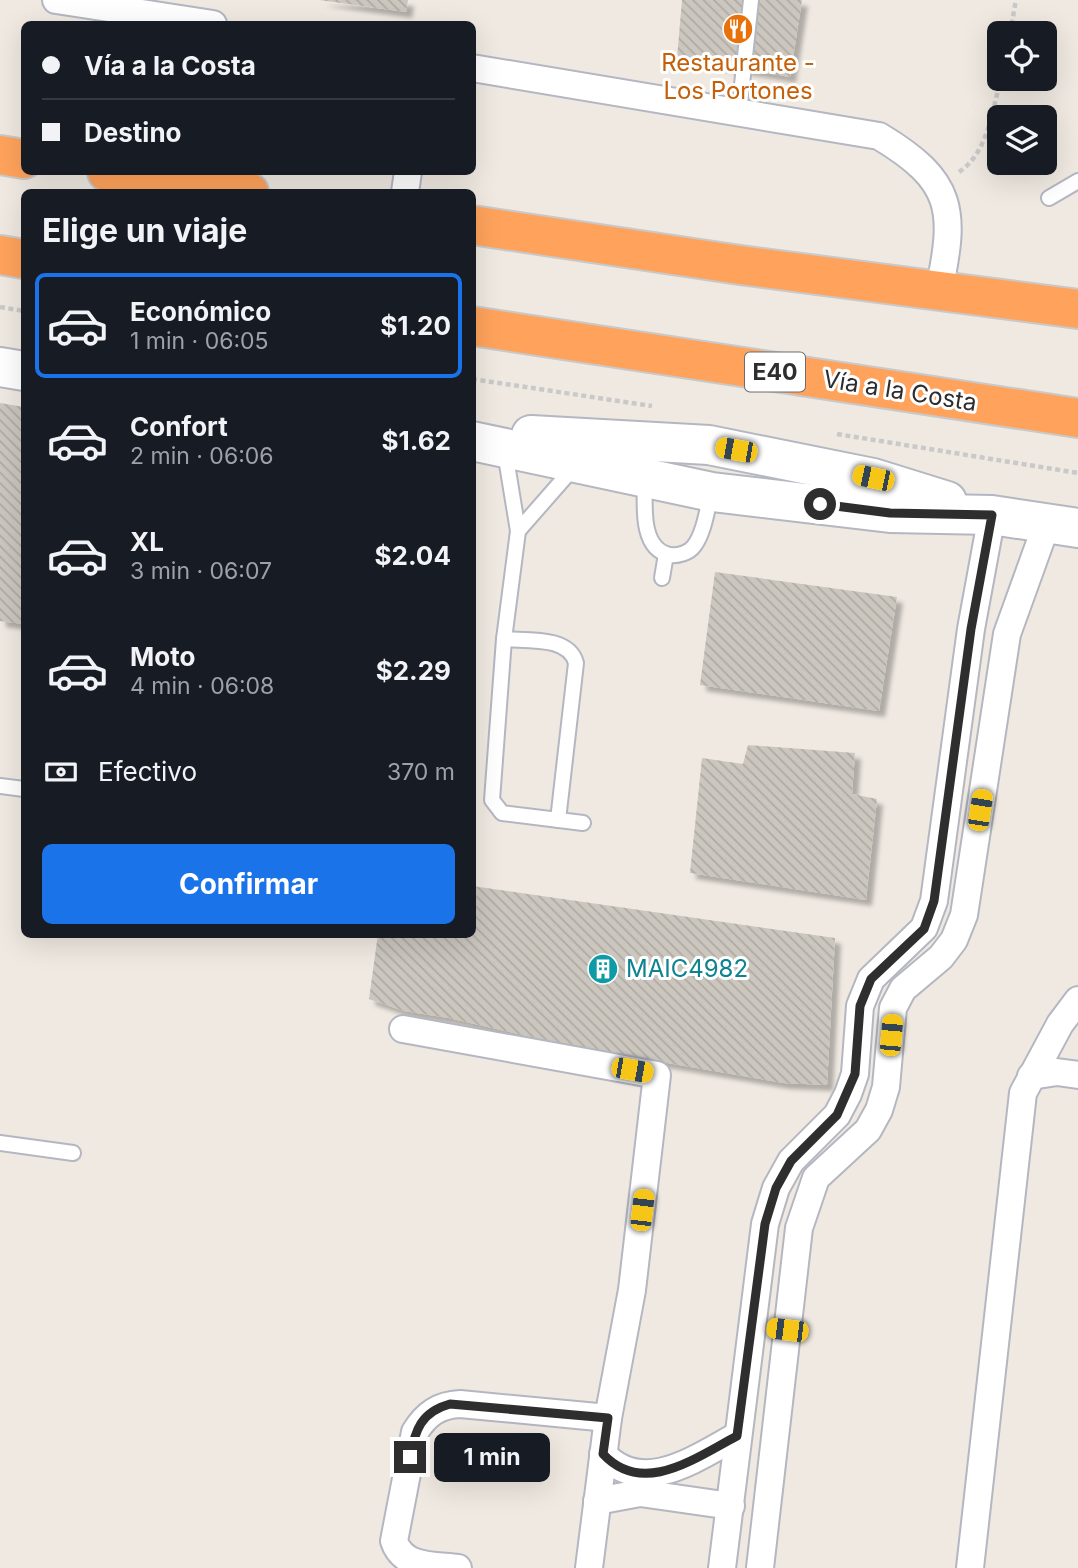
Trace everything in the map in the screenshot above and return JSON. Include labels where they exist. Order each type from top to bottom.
[{"type":"highway","points":[[0,155],[21,158]]},
{"type":"highway","points":[[136,175],[221,184]]},
{"type":"highway","points":[[476,226],[1078,309]]},
{"type":"highway","points":[[0,256],[21,259]]},
{"type":"highway","name":"Vía a la Costa","points":[[476,327],[1078,418]]},
{"type":"street","points":[[56,0],[137,12],[179,14],[204,21]]},
{"type":"street","points":[[476,69],[879,136],[909,155],[937,186],[950,218],[949,243],[939,290]]},
{"type":"street","points":[[0,367],[21,370]]},
{"type":"street","points":[[483,440],[625,438],[709,446],[873,478],[992,515]]},
{"type":"street","points":[[483,440],[578,464],[712,492],[890,513],[992,515],[1062,526],[1007,634],[964,915],[954,940],[941,957],[903,989],[893,1008],[886,1087],[879,1110],[868,1130],[816,1178],[807,1197],[799,1227],[760,1568]]},
{"type":"street","points":[[722,1568],[765,1224],[776,1188],[791,1161],[837,1115],[855,1074],[860,1006],[871,979],[924,929],[934,901],[971,629],[992,515]]},
{"type":"street","points":[[970,1568],[1023,1093],[1060,1024],[1078,1000]]},
{"type":"street","points":[[402,1029],[657,1075],[632,1290],[608,1418],[589,1568]]},
{"type":"street","points":[[1031,1076],[1057,1072],[1078,1075]]},
{"type":"street","points":[[751,1326],[787,1330]]},
{"type":"street","points":[[458,1568],[412,1563],[400,1555],[394,1541],[415,1432],[422,1420],[441,1407],[460,1404],[608,1418]]},
{"type":"street","points":[[603,1454],[617,1469],[642,1475],[667,1471],[737,1436]]},
{"type":"street","points":[[597,1501],[640,1493],[731,1506]]},
{"type":"lane","points":[[739,113],[751,0]]},
{"type":"lane","points":[[1049,198],[1078,181]]},
{"type":"lane","points":[[483,440],[518,531],[505,639],[492,800],[502,813],[583,823]]},
{"type":"lane","points":[[518,531],[578,464]]},
{"type":"lane","points":[[645,477],[649,535],[656,548],[666,554],[682,553],[695,545],[712,492]]},
{"type":"lane","points":[[662,578],[666,554]]},
{"type":"lane","points":[[505,639],[562,645],[573,652],[576,663],[558,820]]},
{"type":"lane","points":[[0,786],[21,789]]},
{"type":"lane","points":[[0,1143],[73,1153]]},
{"type":"path","points":[[1012,21],[1016,0]]},
{"type":"path","points":[[937,186],[966,167],[984,140],[997,91]]},
{"type":"path","points":[[0,307],[21,310]]},
{"type":"building","points":[[319,0],[408,0],[406,12]]},
{"type":"building","name":"Restaurante - Los Portones","points":[[682,0],[802,0],[790,77],[677,58]]},
{"type":"building","points":[[0,403],[21,406],[21,624],[0,621]]},
{"type":"building","points":[[715,572],[897,597],[879,711],[700,685]]},
{"type":"building","name":"MAIC4982","points":[[748,745],[855,753],[852,794],[877,799],[866,900],[690,873],[702,758],[743,764]]},
{"type":"building","name":"MAIC4982","points":[[476,887],[835,938],[827,1085],[784,1083],[575,1047],[449,1018],[404,1011],[369,999],[377,938],[476,938]]},
{"type":"place","name":"Restaurante - Los Portones","points":[[738,29]]},
{"type":"place","name":"MAIC4982","points":[[603,969]]},
{"type":"route","points":[[410,1457],[415,1432],[422,1420],[432,1411],[450,1404],[608,1418],[603,1454],[617,1469],[642,1475],[667,1471],[737,1436],[765,1224],[776,1188],[791,1161],[837,1115],[855,1074],[860,1006],[871,979],[924,929],[934,901],[971,629],[992,515],[890,513],[820,504]]}]
